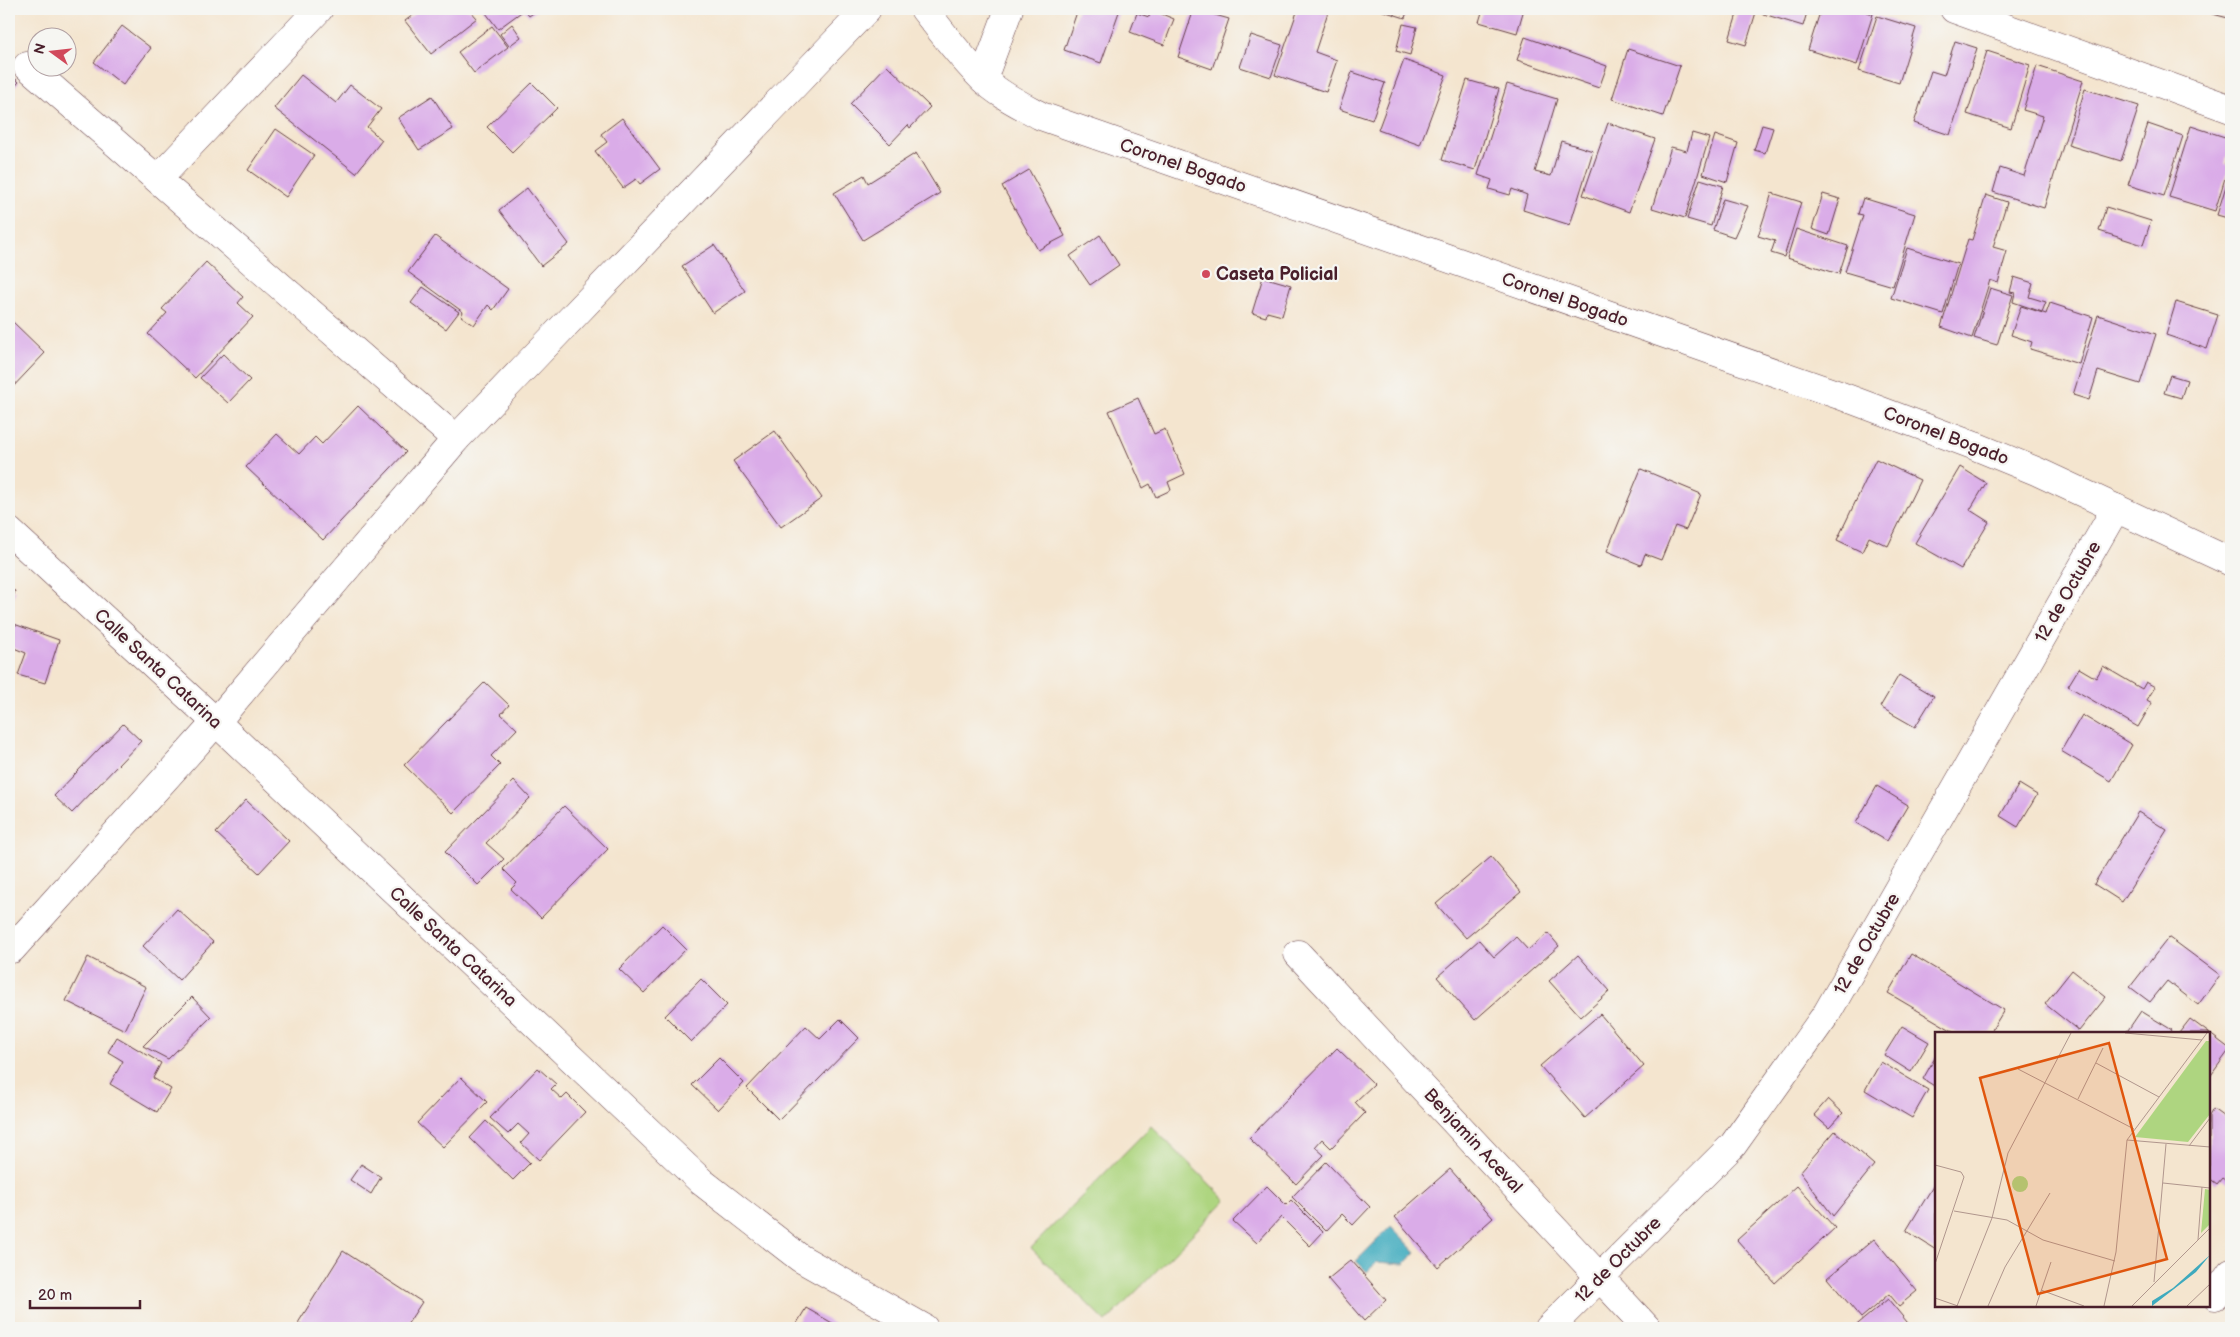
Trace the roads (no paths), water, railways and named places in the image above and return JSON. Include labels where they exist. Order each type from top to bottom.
[{"type":"street","points":[[158,180],[319,9]]},
{"type":"street","points":[[12,949],[216,722],[456,439],[867,9]]},
{"type":"street","name":"Coronel Bogado","points":[[924,9],[957,51],[983,79],[1016,102],[1041,116],[1839,395],[1976,446],[2116,508],[2231,562]]},
{"type":"street","points":[[983,79],[1009,9]]},
{"type":"street","points":[[1954,9],[2231,108]]},
{"type":"street","points":[[27,66],[456,439]]},
{"type":"street","name":"12 de Octubre","points":[[1549,1328],[1733,1145],[1827,1013],[2116,508]]},
{"type":"street","name":"Calle Santa Catarina","points":[[9,531],[216,722],[702,1182],[800,1258],[924,1328]]},
{"type":"street","name":"Benjamin Aceval","points":[[1298,954],[1647,1328]]},
{"type":"street","points":[[2218,1298],[2231,1273]]},
{"type":"water","points":[[1391,1226],[1416,1252],[1404,1264],[1377,1262],[1367,1272],[1356,1261]]},
{"type":"place","name":"Caseta Policial","points":[[1206,274]]}]
